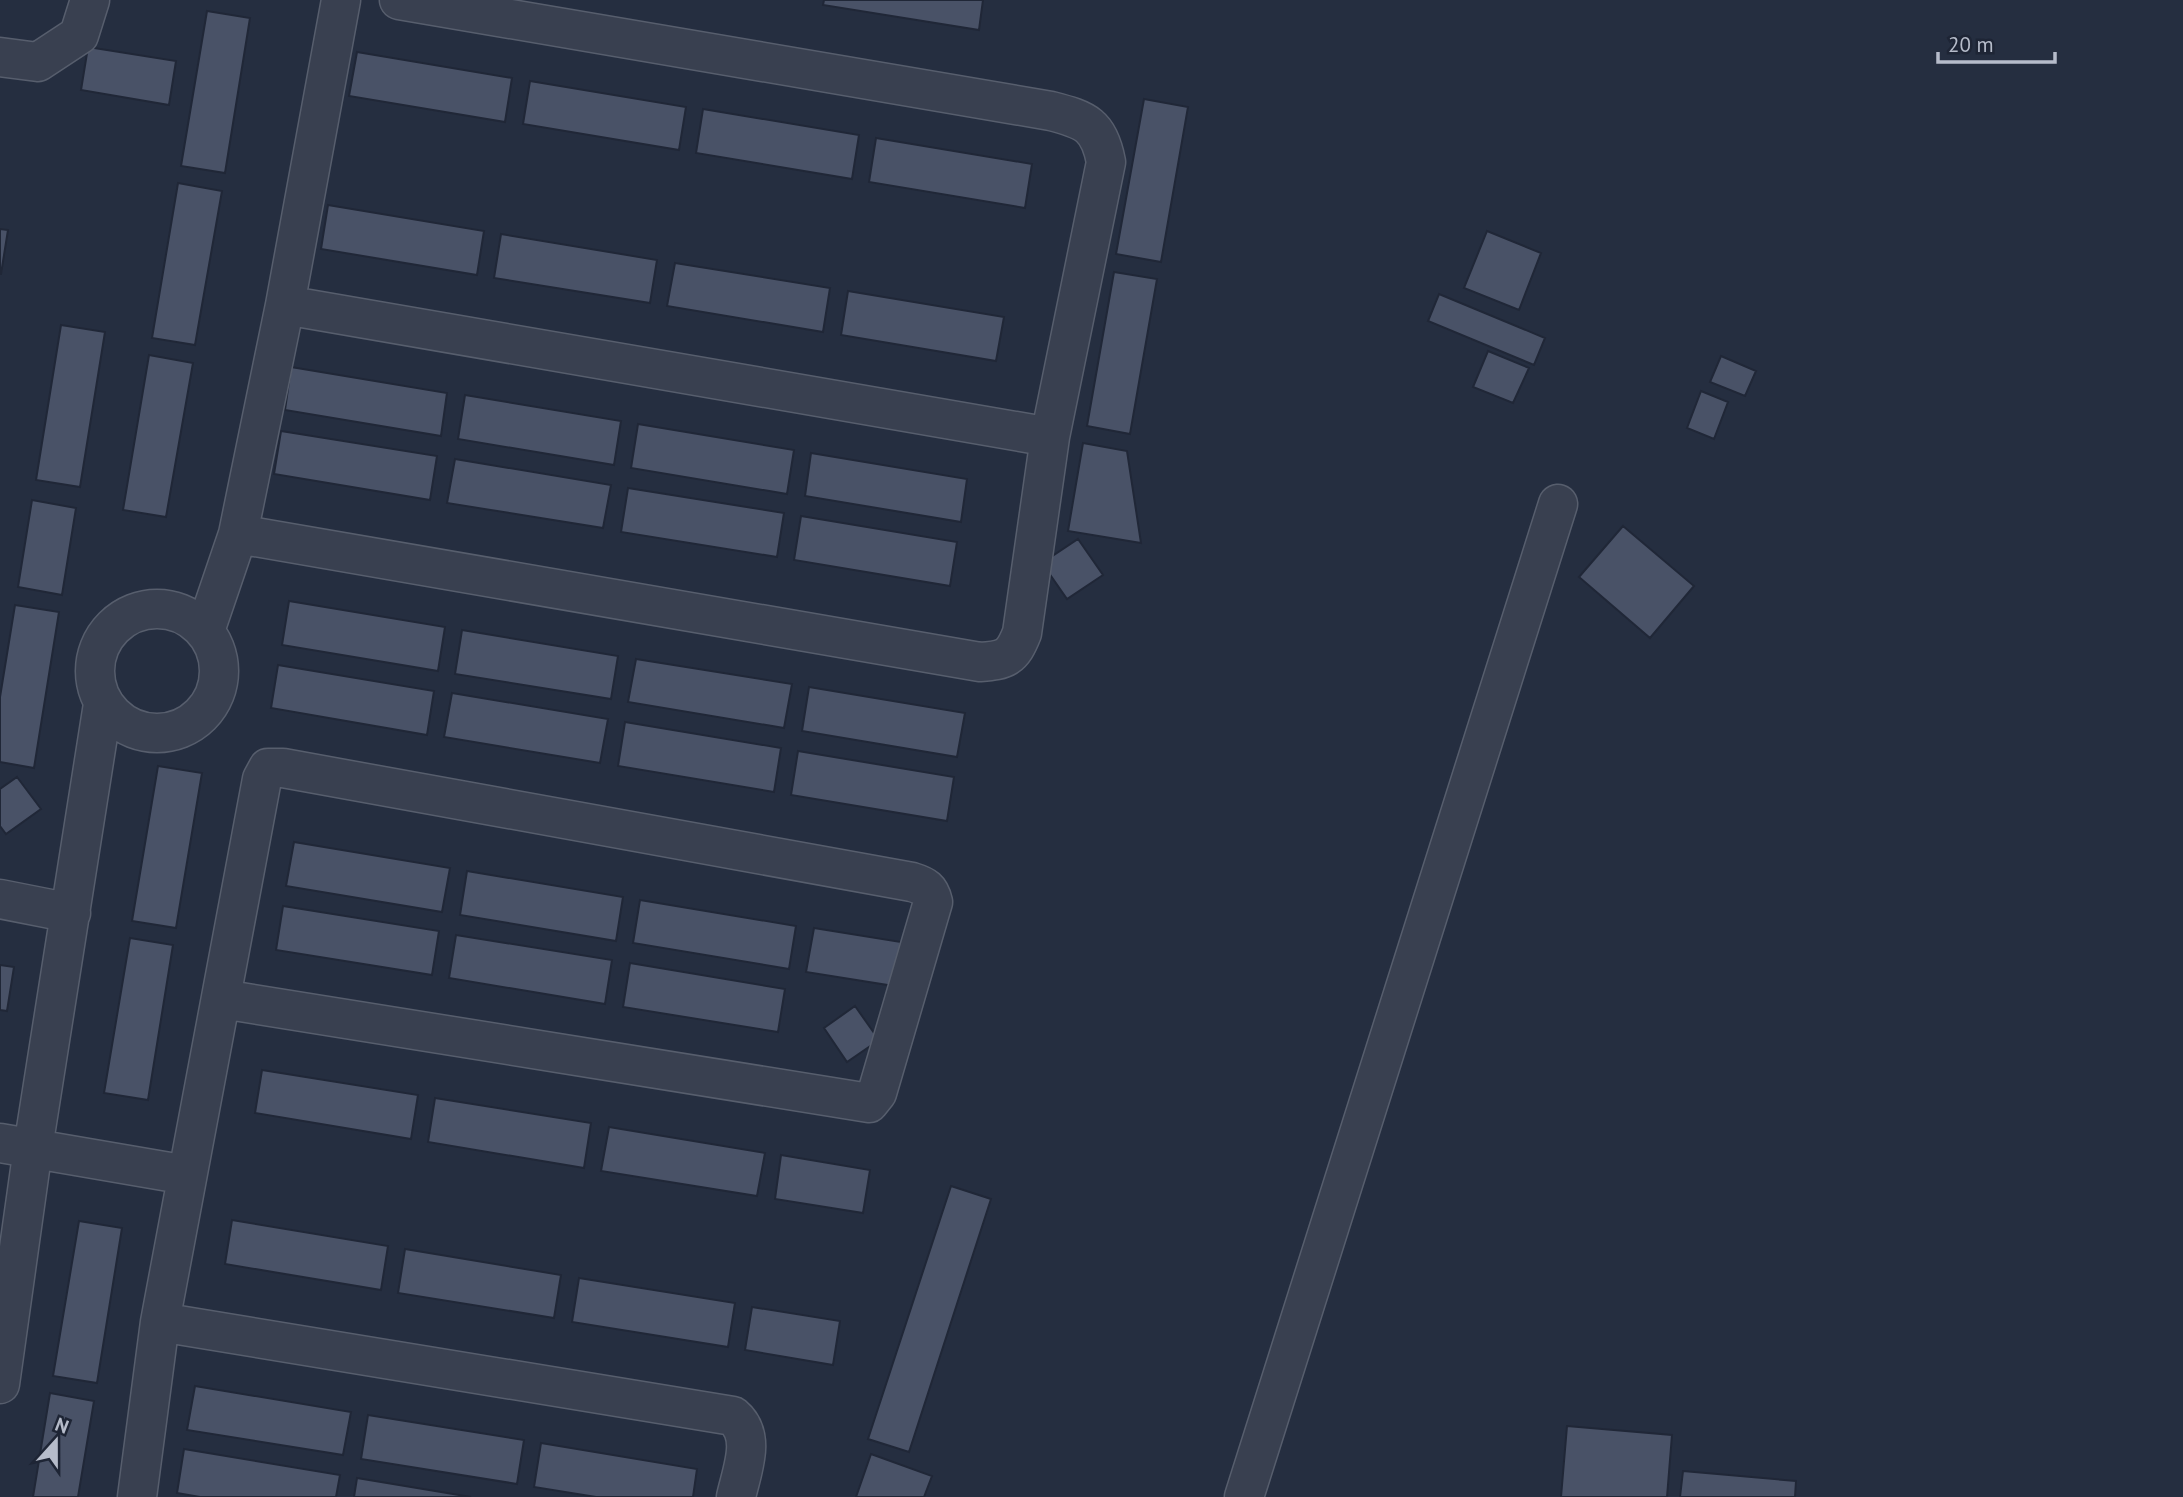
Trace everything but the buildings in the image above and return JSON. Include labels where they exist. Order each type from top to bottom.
[{"type":"street","points":[[0,57],[38,62],[79,36],[90,0]]},
{"type":"street","points":[[205,631],[238,534],[285,305],[341,0]]},
{"type":"street","points":[[238,534],[980,662],[1007,657],[1015,649],[1022,633],[1050,437],[1106,162],[1102,140],[1091,126],[1072,116],[1051,111],[399,0]]},
{"type":"street","points":[[285,305],[1050,437]]},
{"type":"street","points":[[1244,1497],[1558,504]]},
{"type":"street","points":[[149,610],[170,610],[189,617],[205,631],[215,648],[220,669],[218,689],[208,708],[194,722],[175,731],[155,734],[135,730],[117,719],[103,704],[96,685],[95,664],[100,644],[112,628],[129,615],[149,610]]},
{"type":"street","points":[[0,1384],[17,1145],[71,913],[103,704]]},
{"type":"street","points":[[137,1497],[160,1322],[262,779],[268,768],[275,767],[912,882],[923,885],[930,891],[933,902],[877,1093],[869,1103],[222,999]]},
{"type":"street","points":[[0,899],[71,913]]},
{"type":"street","points":[[17,1145],[187,1175]]},
{"type":"street","points":[[160,1322],[733,1416],[744,1424],[747,1437],[736,1497]]}]
